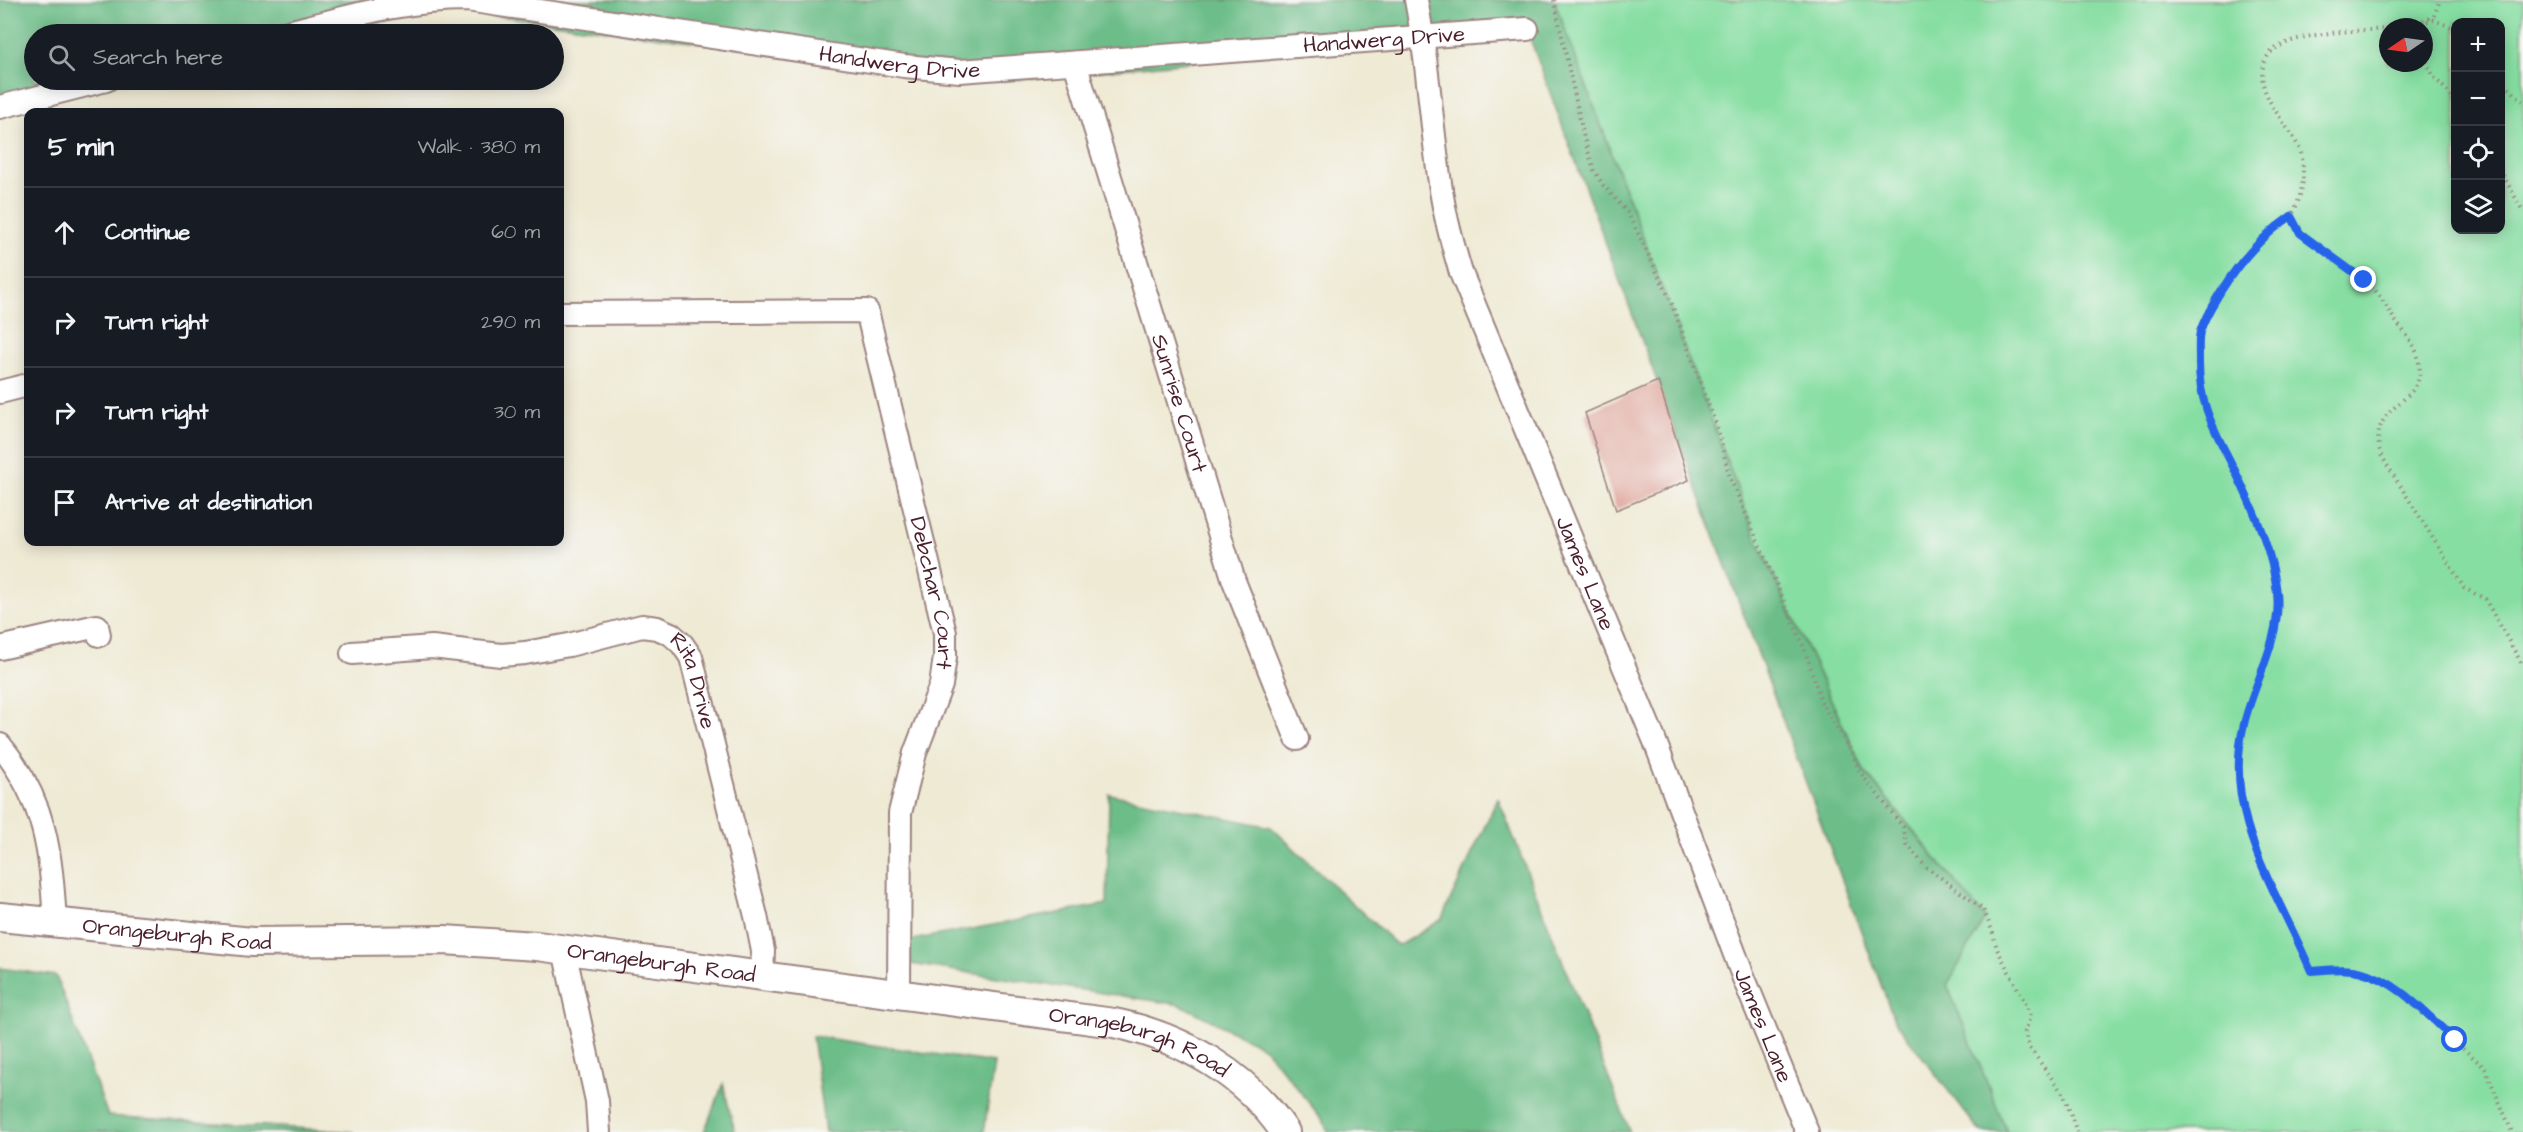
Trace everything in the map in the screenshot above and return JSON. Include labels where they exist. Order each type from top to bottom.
[{"type":"main road","name":"Orangeburgh Road","points":[[0,917],[252,942],[444,940],[564,950],[1114,1023],[1167,1039],[1201,1055],[1232,1076],[1256,1097],[1285,1132]]},
{"type":"street","name":"Handwerg Drive","points":[[319,24],[397,4],[430,0],[467,0],[904,66],[960,71],[1527,29]]},
{"type":"street","name":"James Lane","points":[[1416,0],[1423,38],[1440,184],[1447,225],[1461,273],[1654,739],[1743,976],[1807,1132]]},
{"type":"street","name":"Sunrise Court","points":[[1075,63],[1234,582],[1297,739]]},
{"type":"street","points":[[0,107],[67,90]]},
{"type":"street","name":"Debchar Court","points":[[564,313],[867,311],[932,584],[941,610],[945,657],[940,685],[908,773],[900,813],[899,996]]},
{"type":"street","points":[[0,392],[24,386]]},
{"type":"street","points":[[0,648],[97,626],[99,635]]},
{"type":"street","name":"Rita Drive","points":[[352,653],[432,647],[501,655],[569,645],[636,627],[657,628],[671,634],[691,657],[756,916],[763,951],[762,976]]},
{"type":"street","points":[[0,745],[21,774],[35,800],[45,828],[51,857],[55,923]]},
{"type":"street","points":[[564,950],[597,1101],[599,1132]]},
{"type":"path","points":[[1554,0],[1584,138],[1594,170],[1603,185],[1628,213],[1670,299],[1717,427],[1730,478],[1803,647],[1822,704],[1850,749],[1860,772],[1903,827],[1907,844],[1925,866],[1983,909],[1997,949],[2028,1008],[2030,1017],[2025,1032],[2029,1047],[2064,1095],[2078,1132]]},
{"type":"path","points":[[2429,18],[2434,16],[2440,0]]},
{"type":"path","points":[[2433,20],[2451,27]]},
{"type":"path","points":[[2379,30],[2297,39],[2277,46],[2266,59],[2262,78],[2268,99],[2301,152],[2303,181],[2291,216],[2238,263],[2211,307],[2200,333],[2199,380],[2206,414],[2238,476],[2262,533],[2277,593],[2277,615],[2241,739],[2240,787],[2256,858],[2311,971],[2330,968],[2362,972],[2390,984],[2485,1068],[2512,1132]]},
{"type":"path","points":[[2432,72],[2451,96]]},
{"type":"path","points":[[2505,85],[2523,101]]},
{"type":"path","points":[[2505,179],[2523,211]]},
{"type":"path","points":[[2291,216],[2300,233],[2371,285],[2413,343],[2421,375],[2417,385],[2406,397],[2386,412],[2376,441],[2381,455],[2464,588],[2484,599],[2523,666]]},
{"type":"green space","points":[[0,0],[1554,0],[1755,536],[1864,771],[1985,918],[1947,985],[2007,1132],[1980,1132],[1894,1020],[1526,28],[1000,81],[445,9],[376,24],[24,24],[24,90],[85,90],[0,109]]},
{"type":"green space","points":[[1554,0],[2523,0],[2523,1132],[2007,1132],[1947,985],[1985,918],[1864,771],[1755,536]]},
{"type":"green space","points":[[1109,794],[1271,827],[1398,946],[1441,920],[1498,798],[1630,1132],[1328,1132],[1322,1119],[1265,1048],[1181,1005],[911,964],[906,941],[1107,904]]},
{"type":"green space","points":[[0,968],[56,976],[108,1116],[355,1132],[0,1132]]},
{"type":"green space","points":[[812,1036],[994,1063],[984,1132],[825,1132]]},
{"type":"green space","points":[[723,1084],[735,1132],[704,1132]]},
{"type":"building","points":[[1658,381],[1689,480],[1616,510],[1585,413]]},
{"type":"route","points":[[2364,280],[2320,250],[2300,233],[2291,216],[2238,263],[2211,307],[2200,333],[2199,380],[2206,414],[2238,476],[2262,533],[2277,593],[2277,615],[2244,722],[2241,739],[2240,787],[2256,858],[2311,971],[2330,968],[2362,972],[2390,984],[2455,1040]]}]
